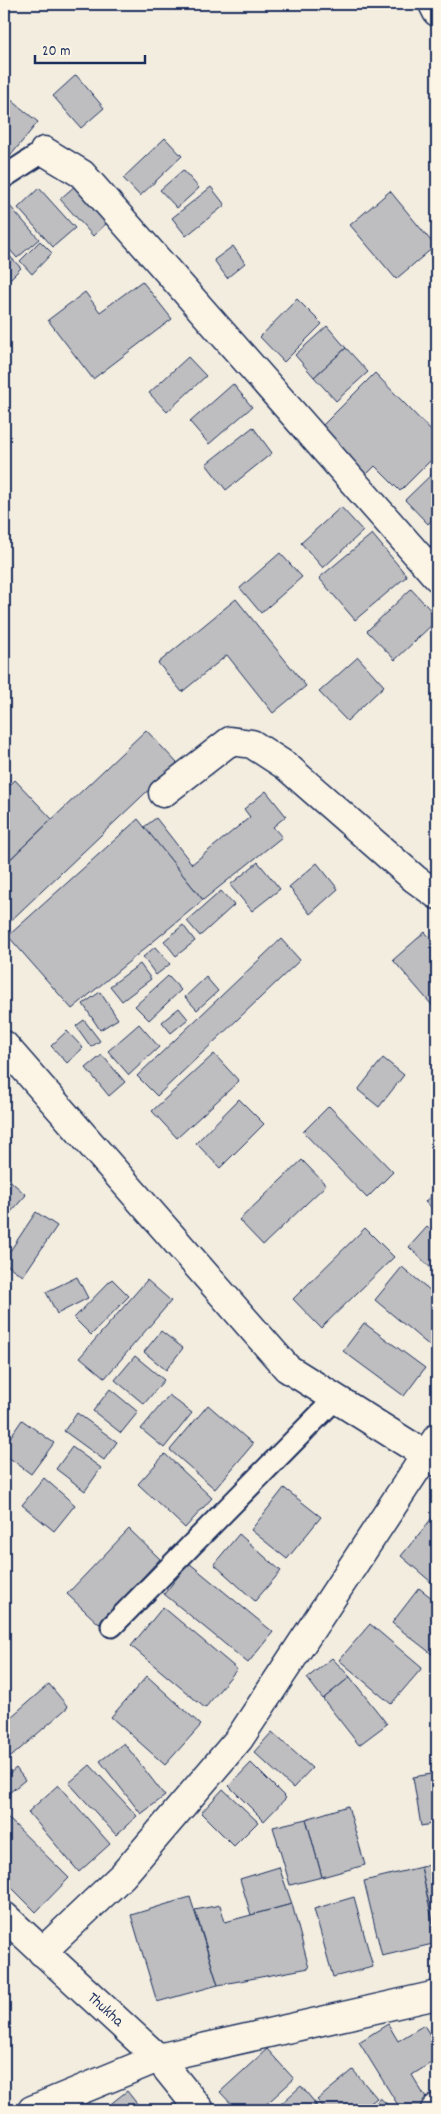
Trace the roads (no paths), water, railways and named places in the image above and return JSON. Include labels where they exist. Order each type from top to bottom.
[{"type":"street","points":[[433,4],[437,12]]},
{"type":"street","points":[[44,151],[82,174],[437,577]]},
{"type":"street","points":[[163,793],[230,741],[252,744],[286,766],[437,896]]},
{"type":"street","points":[[4,1045],[287,1368],[336,1398],[433,1452],[239,1739],[123,1875],[42,1952]]},
{"type":"street","name":"Thukha","points":[[4,1916],[158,2058],[200,2110]]},
{"type":"street","points":[[32,2110],[158,2058],[437,1995]]},
{"type":"lane","points":[[4,177],[44,151]]},
{"type":"lane","points":[[112,1626],[336,1398]]}]
